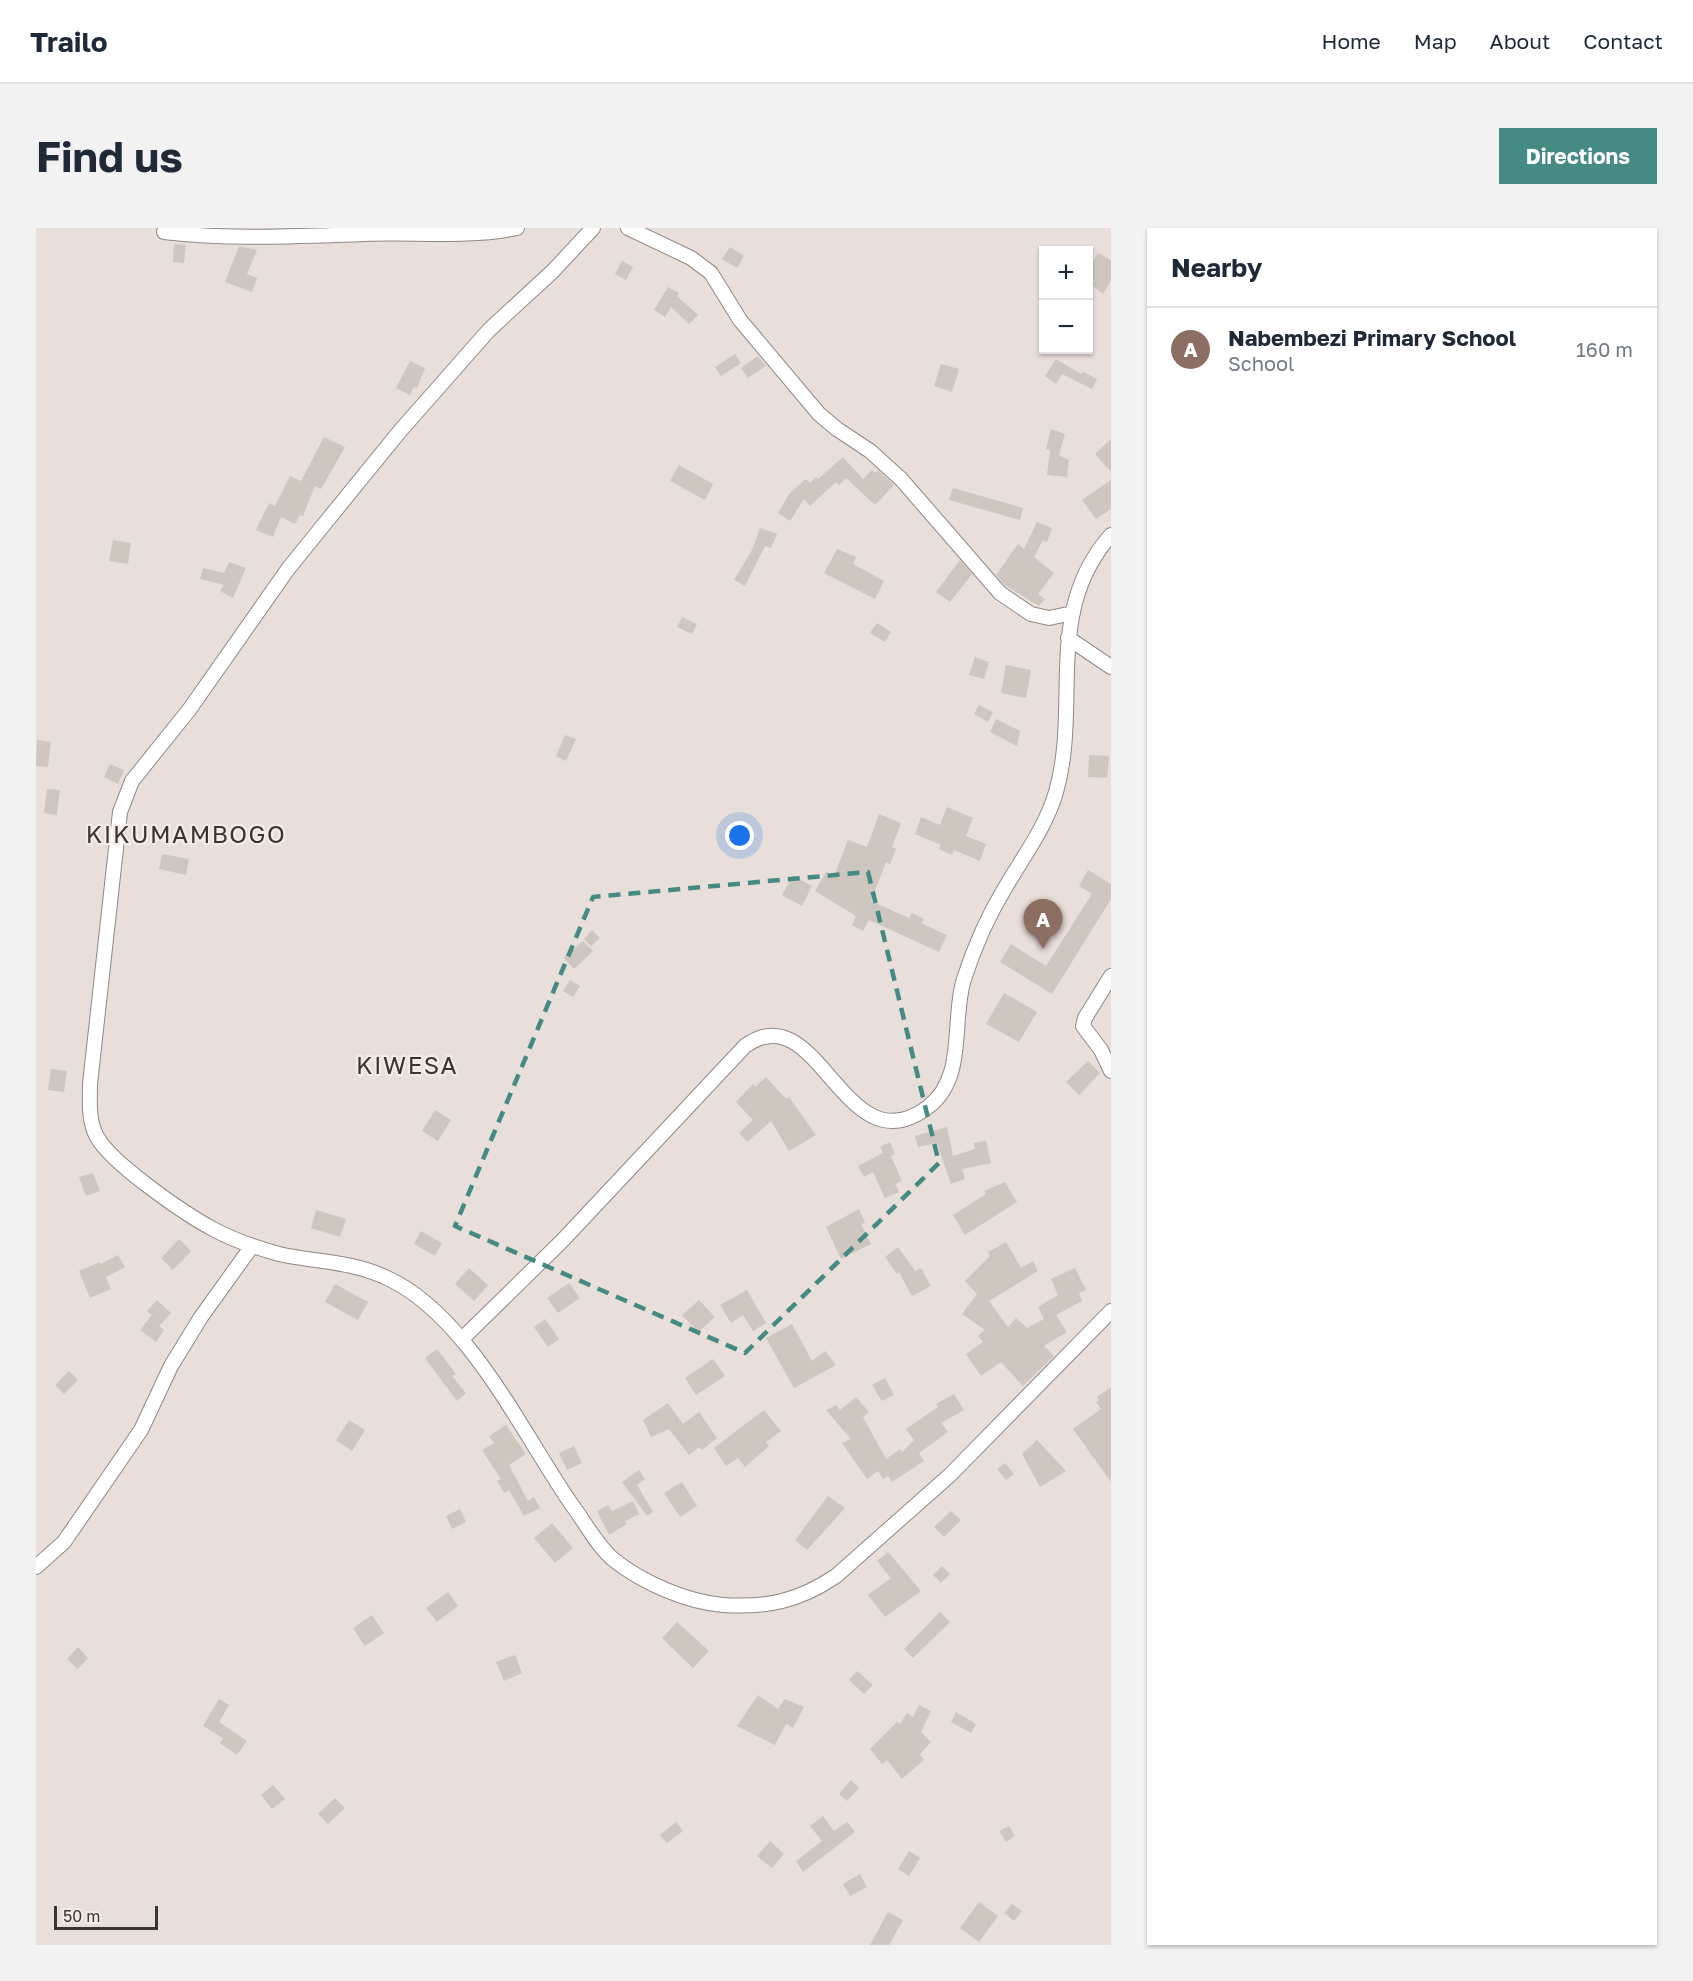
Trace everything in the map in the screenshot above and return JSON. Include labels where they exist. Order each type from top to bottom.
[{"type":"street","points":[[164,232],[210,238],[307,237],[367,234],[446,235],[497,232],[517,228]]},
{"type":"street","points":[[593,228],[553,271],[489,330],[400,432],[288,569],[189,710],[132,781],[123,798],[113,867],[90,1084],[90,1112],[95,1134],[104,1149],[161,1194],[214,1229],[252,1246],[301,1258],[343,1264],[384,1276],[407,1287],[462,1339],[512,1410],[553,1476],[613,1559],[640,1576],[705,1603],[754,1607],[779,1603],[815,1590],[836,1576],[950,1475],[1111,1311]]},
{"type":"street","points":[[628,228],[691,258],[711,273],[740,320],[819,414],[870,451],[901,479],[1000,592],[1031,614],[1050,618],[1072,613]]},
{"type":"street","points":[[462,1339],[562,1241],[745,1046],[757,1038],[769,1035],[788,1040],[804,1051],[823,1067],[858,1108],[873,1118],[902,1122],[928,1107],[942,1094],[956,1051],[960,996],[968,967],[992,913],[1047,815],[1056,793],[1064,726],[1068,638],[1072,613],[1076,597],[1097,551],[1111,535]]},
{"type":"street","points":[[1068,638],[1111,667]]},
{"type":"street","points":[[1111,976],[1085,1018],[1083,1026],[1101,1050],[1111,1071]]},
{"type":"street","points":[[36,1567],[63,1542],[141,1430],[171,1366],[201,1317],[252,1246]]},
{"type":"highlighted area","points":[[868,872],[939,1163],[745,1353],[455,1226],[593,897]]},
{"type":"building","points":[[174,244],[186,245],[184,263],[173,262]]},
{"type":"building","points":[[239,246],[257,250],[247,274],[257,278],[252,292],[225,282]]},
{"type":"building","points":[[730,247],[744,256],[737,268],[722,259]]},
{"type":"building","points":[[1098,253],[1111,260],[1111,280],[1103,294],[1093,286],[1095,281],[1093,280],[1093,262]]},
{"type":"building","points":[[622,261],[633,267],[626,280],[615,274]]},
{"type":"building","points":[[668,287],[679,293],[677,296],[698,315],[689,324],[671,307],[665,317],[654,310]]},
{"type":"building","points":[[735,354],[741,363],[721,376],[715,367]]},
{"type":"building","points":[[758,356],[766,366],[748,378],[741,368]]},
{"type":"building","points":[[1056,359],[1081,374],[1083,372],[1097,379],[1092,389],[1062,374],[1056,384],[1045,376]]},
{"type":"building","points":[[410,361],[425,368],[417,388],[414,387],[410,395],[396,388]]},
{"type":"building","points":[[941,364],[959,369],[952,392],[934,386]]},
{"type":"building","points":[[1051,429],[1065,434],[1059,455],[1069,460],[1067,477],[1047,475],[1050,450],[1046,449]]},
{"type":"building","points":[[324,437],[345,447],[321,489],[315,486],[303,516],[300,515],[295,524],[281,517],[273,537],[256,530],[269,503],[275,506],[290,476],[301,481]]},
{"type":"building","points":[[1111,439],[1111,472],[1095,454]]},
{"type":"building","points":[[843,457],[863,479],[872,470],[875,473],[878,470],[894,485],[875,505],[846,478],[839,485],[836,482],[810,506],[804,499],[790,521],[778,513],[789,494],[806,479],[810,483],[816,477],[818,479]]},
{"type":"building","points":[[679,465],[713,484],[705,500],[670,481]]},
{"type":"building","points":[[1111,480],[1111,509],[1096,519],[1082,500]]},
{"type":"building","points":[[953,488],[1023,508],[1020,520],[949,500]]},
{"type":"building","points":[[1037,522],[1052,528],[1047,542],[1043,540],[1034,557],[1054,573],[1038,594],[1045,599],[1039,606],[1006,586],[996,575],[1018,544],[1024,549]]},
{"type":"building","points":[[760,528],[777,534],[771,548],[765,546],[745,586],[734,580],[752,550]]},
{"type":"building","points":[[113,540],[131,543],[128,564],[109,561]]},
{"type":"building","points":[[837,549],[856,557],[853,564],[884,581],[875,599],[824,573]]},
{"type":"building","points":[[960,560],[972,574],[950,602],[936,592]]},
{"type":"building","points":[[229,562],[246,568],[233,598],[220,591],[224,585],[200,579],[203,568],[224,573]]},
{"type":"building","points":[[682,617],[697,624],[692,634],[677,627]]},
{"type":"building","points":[[877,623],[891,632],[885,642],[870,633]]},
{"type":"building","points":[[975,657],[989,662],[984,679],[969,675]]},
{"type":"building","points":[[1006,665],[1031,670],[1026,698],[1001,693]]},
{"type":"building","points":[[979,705],[993,712],[988,722],[974,714]]},
{"type":"building","points":[[996,719],[1020,731],[1017,746],[990,732]]},
{"type":"building","points":[[565,735],[576,739],[566,761],[556,756]]},
{"type":"building","points":[[37,740],[51,742],[48,767],[36,766]]},
{"type":"building","points":[[1089,755],[1109,756],[1107,778],[1088,777]]},
{"type":"building","points":[[110,764],[124,770],[118,784],[104,777]]},
{"type":"building","points":[[47,789],[60,790],[57,815],[44,813]]},
{"type":"building","points":[[947,807],[973,818],[966,836],[986,844],[980,861],[954,850],[952,855],[939,849],[941,845],[915,834],[921,817],[940,825]]},
{"type":"building","points":[[879,814],[901,823],[892,847],[896,849],[890,864],[886,862],[871,901],[909,918],[912,913],[924,919],[921,923],[947,935],[939,952],[869,920],[863,931],[852,925],[856,916],[815,891],[826,872],[834,876],[848,840],[867,847]]},
{"type":"building","points":[[162,854],[189,859],[186,875],[159,869]]},
{"type":"building","points":[[1088,870],[1111,884],[1111,899],[1052,994],[1000,962],[1011,944],[1046,966],[1092,894],[1079,886]]},
{"type":"building","points":[[793,876],[812,886],[802,906],[782,895]]},
{"type":"building","points":[[592,930],[600,938],[591,946],[584,939]]},
{"type":"building","points":[[583,941],[593,951],[574,969],[564,958]]},
{"type":"building","points":[[570,980],[580,986],[573,997],[563,991]]},
{"type":"building","points":[[1004,993],[1037,1012],[1019,1042],[986,1024]]},
{"type":"building","points":[[1088,1061],[1100,1073],[1079,1095],[1066,1082]]},
{"type":"building","points":[[51,1069],[67,1071],[64,1092],[48,1090]]},
{"type":"building","points":[[766,1077],[786,1099],[789,1097],[816,1135],[789,1151],[771,1121],[747,1142],[739,1133],[753,1120],[736,1102],[753,1084],[755,1087]]},
{"type":"building","points":[[435,1110],[451,1120],[438,1141],[422,1131]]},
{"type":"building","points":[[947,1127],[953,1156],[975,1149],[974,1143],[986,1141],[991,1163],[962,1169],[965,1179],[951,1184],[937,1143],[918,1147],[915,1136]]},
{"type":"building","points":[[890,1142],[895,1154],[891,1156],[902,1181],[895,1184],[899,1192],[885,1198],[873,1172],[864,1177],[858,1166],[883,1153],[880,1147]]},
{"type":"building","points":[[93,1173],[100,1191],[86,1196],[79,1177]]},
{"type":"building","points":[[1005,1182],[1017,1202],[965,1235],[953,1215],[986,1194],[984,1191]]},
{"type":"building","points":[[859,1209],[865,1223],[861,1224],[871,1244],[841,1259],[826,1227]]},
{"type":"building","points":[[316,1210],[346,1219],[340,1237],[311,1228]]},
{"type":"building","points":[[421,1231],[442,1243],[435,1256],[414,1244]]},
{"type":"building","points":[[179,1239],[191,1251],[173,1270],[161,1258]]},
{"type":"building","points":[[1006,1242],[1021,1268],[1033,1261],[1038,1271],[989,1301],[1008,1327],[1016,1318],[1027,1328],[1044,1319],[1038,1307],[1058,1295],[1051,1279],[1075,1268],[1086,1290],[1079,1293],[1082,1301],[1056,1315],[1067,1332],[1044,1346],[1054,1356],[1023,1386],[1001,1362],[981,1376],[966,1354],[983,1342],[978,1336],[985,1330],[962,1314],[977,1294],[965,1281],[990,1256],[988,1252]]},
{"type":"building","points":[[898,1247],[915,1271],[921,1268],[931,1286],[912,1296],[899,1272],[897,1274],[885,1257]]},
{"type":"building","points":[[118,1255],[125,1267],[106,1277],[111,1289],[90,1298],[79,1271],[100,1262],[101,1264]]},
{"type":"building","points":[[469,1268],[488,1285],[474,1301],[455,1284]]},
{"type":"building","points":[[569,1283],[580,1298],[558,1313],[547,1298]]},
{"type":"building","points":[[335,1284],[368,1302],[358,1320],[325,1302]]},
{"type":"building","points":[[747,1290],[766,1323],[753,1331],[743,1315],[731,1323],[720,1305]]},
{"type":"building","points":[[157,1300],[171,1313],[159,1326],[164,1330],[156,1342],[140,1330],[152,1315],[147,1311]]},
{"type":"building","points":[[699,1300],[715,1317],[698,1332],[682,1315]]},
{"type":"building","points":[[545,1319],[559,1339],[548,1347],[534,1327]]},
{"type":"building","points":[[792,1324],[812,1361],[825,1351],[836,1365],[794,1388],[766,1338]]},
{"type":"building","points":[[437,1349],[456,1374],[452,1376],[466,1393],[457,1401],[425,1358]]},
{"type":"building","points":[[713,1359],[725,1376],[696,1395],[685,1378]]},
{"type":"building","points":[[69,1371],[78,1380],[64,1394],[55,1385]]},
{"type":"building","points":[[885,1378],[894,1395],[882,1401],[872,1385]]},
{"type":"building","points":[[1111,1387],[1111,1482],[1073,1429],[1101,1409],[1096,1402],[1099,1400],[1097,1397]]},
{"type":"building","points":[[954,1394],[964,1410],[941,1423],[948,1432],[919,1453],[924,1461],[892,1482],[888,1476],[883,1479],[878,1471],[867,1479],[842,1443],[851,1439],[826,1410],[836,1405],[840,1410],[856,1397],[869,1412],[863,1417],[886,1459],[900,1449],[902,1452],[914,1440],[906,1429],[938,1407],[936,1404]]},
{"type":"building","points":[[668,1403],[683,1424],[699,1412],[717,1438],[702,1450],[699,1447],[689,1455],[669,1429],[651,1437],[643,1420]]},
{"type":"building","points":[[764,1410],[781,1431],[766,1442],[769,1446],[745,1467],[738,1458],[726,1466],[714,1448]]},
{"type":"building","points":[[349,1420],[365,1430],[352,1451],[336,1440]]},
{"type":"building","points":[[506,1425],[526,1454],[509,1465],[528,1501],[534,1497],[540,1508],[524,1516],[509,1490],[504,1493],[497,1481],[501,1479],[482,1450],[494,1443],[489,1436]]},
{"type":"building","points":[[1037,1440],[1066,1471],[1040,1487],[1022,1454]]},
{"type":"building","points":[[574,1446],[582,1463],[567,1470],[559,1453]]},
{"type":"building","points":[[1005,1463],[1014,1474],[1006,1480],[997,1469]]},
{"type":"building","points":[[639,1470],[645,1479],[637,1485],[653,1512],[647,1516],[622,1482]]},
{"type":"building","points":[[682,1482],[697,1506],[680,1517],[664,1493]]},
{"type":"building","points":[[828,1496],[845,1508],[807,1550],[795,1540]]},
{"type":"building","points":[[633,1501],[639,1514],[625,1521],[627,1524],[609,1535],[597,1511],[608,1505],[612,1511]]},
{"type":"building","points":[[460,1509],[466,1522],[452,1529],[446,1516]]},
{"type":"building","points":[[951,1511],[961,1520],[944,1537],[934,1527]]},
{"type":"building","points":[[552,1523],[573,1548],[555,1563],[534,1538]]},
{"type":"building","points":[[888,1552],[921,1591],[885,1617],[868,1595],[891,1578],[877,1561]]},
{"type":"building","points":[[942,1566],[950,1574],[941,1583],[933,1575]]},
{"type":"building","points":[[448,1592],[458,1606],[437,1622],[426,1608]]},
{"type":"building","points":[[940,1612],[950,1622],[913,1658],[904,1649]]},
{"type":"building","points":[[372,1615],[384,1633],[365,1646],[353,1628]]},
{"type":"building","points":[[677,1622],[709,1651],[693,1668],[662,1638]]},
{"type":"building","points":[[78,1647],[88,1658],[78,1669],[67,1659]]},
{"type":"building","points":[[515,1655],[522,1673],[504,1681],[496,1662]]},
{"type":"building","points":[[857,1671],[873,1685],[864,1694],[849,1680]]},
{"type":"building","points":[[758,1695],[778,1709],[785,1699],[804,1707],[793,1728],[786,1724],[775,1745],[737,1726]]},
{"type":"building","points":[[219,1699],[229,1705],[219,1722],[247,1741],[237,1755],[220,1743],[223,1738],[203,1726]]},
{"type":"building","points":[[919,1705],[931,1711],[921,1732],[931,1742],[920,1754],[924,1760],[902,1779],[887,1760],[882,1764],[870,1749],[897,1722],[900,1724],[907,1713],[913,1717]]},
{"type":"building","points":[[956,1712],[976,1724],[971,1733],[951,1722]]},
{"type":"building","points":[[851,1780],[859,1788],[847,1801],[839,1794]]},
{"type":"building","points":[[273,1785],[285,1799],[272,1809],[261,1795]]},
{"type":"building","points":[[335,1798],[345,1808],[328,1824],[318,1814]]},
{"type":"building","points":[[823,1816],[834,1831],[847,1822],[855,1832],[803,1872],[796,1861],[822,1841],[810,1826]]},
{"type":"building","points":[[676,1822],[683,1831],[667,1843],[660,1835]]},
{"type":"building","points":[[1009,1826],[1015,1836],[1006,1842],[999,1831]]},
{"type":"building","points":[[770,1841],[784,1854],[772,1868],[757,1856]]},
{"type":"building","points":[[909,1851],[920,1858],[909,1876],[898,1869]]},
{"type":"building","points":[[860,1874],[867,1887],[850,1896],[843,1884]]},
{"type":"building","points":[[979,1902],[998,1916],[979,1942],[960,1928]]},
{"type":"building","points":[[1012,1904],[1022,1911],[1014,1921],[1004,1913]]},
{"type":"building","points":[[888,1912],[903,1920],[889,1945],[870,1945]]},
{"type":"place","name":"Nabembezi Primary School","points":[[1043,949]]},
{"type":"district","name":"KIKUMAMBOGO","points":[[186,835]]},
{"type":"district","name":"KIWESA","points":[[407,1066]]}]
